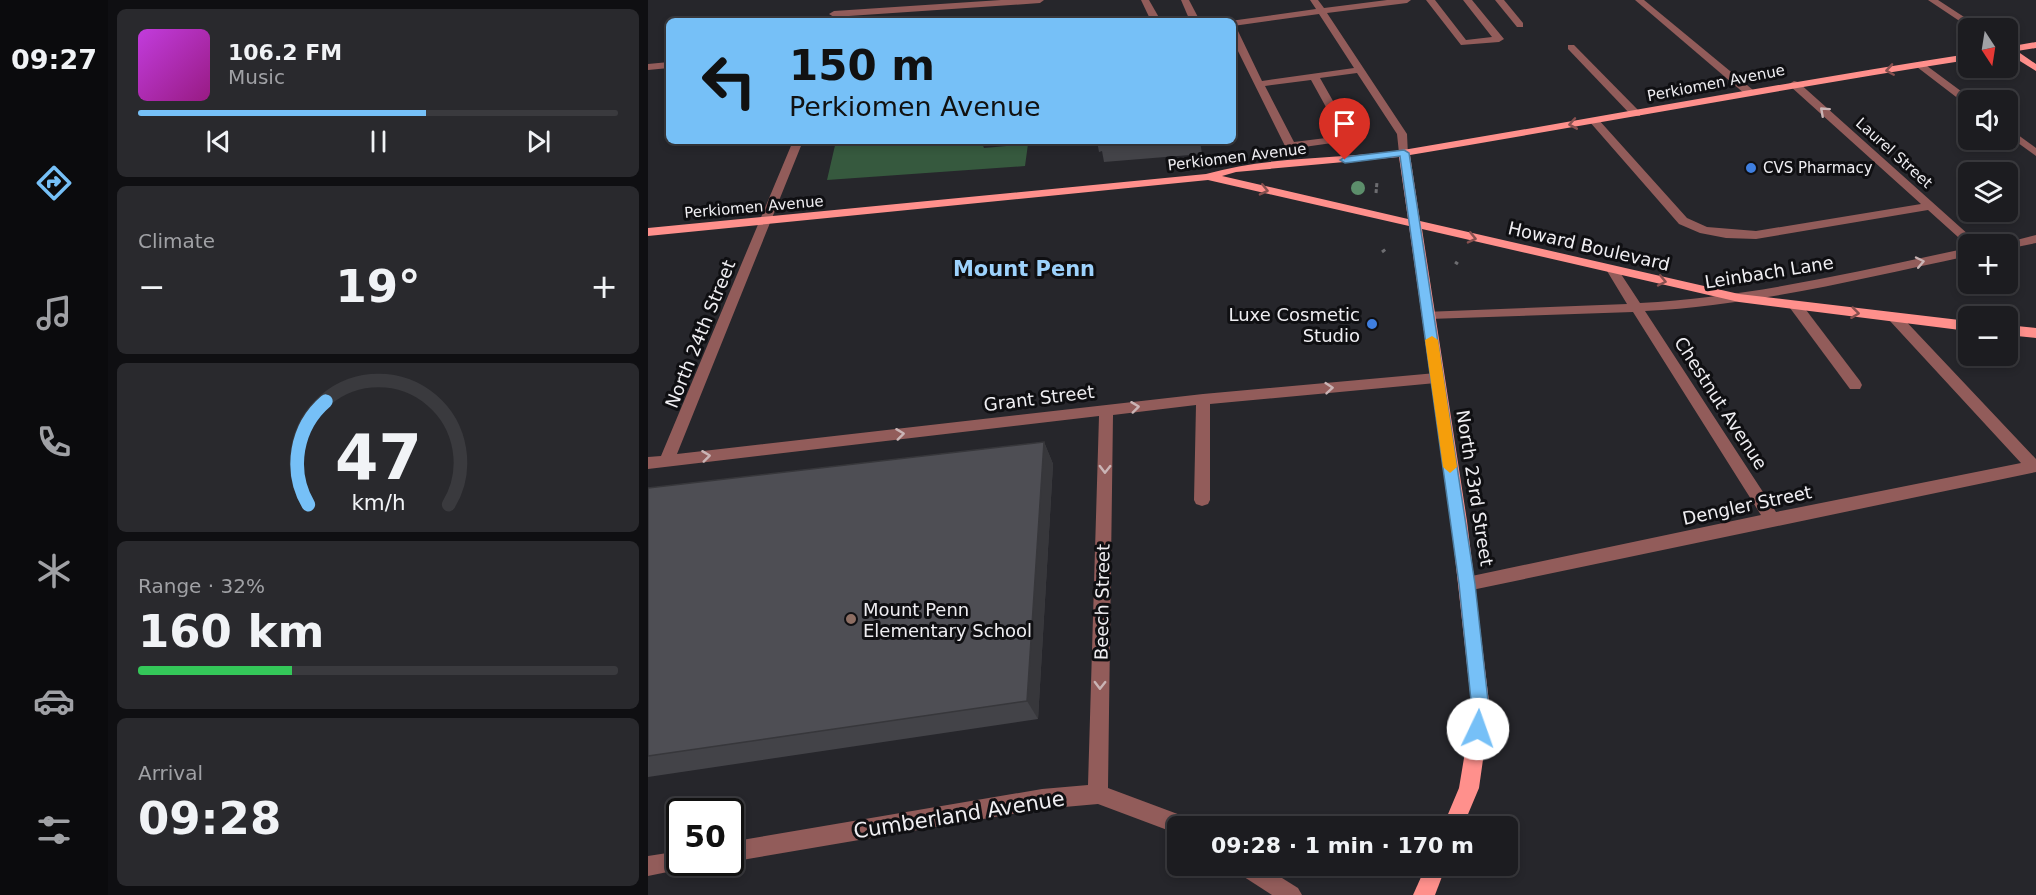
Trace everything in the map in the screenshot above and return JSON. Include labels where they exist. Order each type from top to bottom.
[{"type":"main road","points":[[2018,48],[2036,45]]},
{"type":"main road","points":[[2018,56],[2036,68]]},
{"type":"main road","name":"Perkiomen Avenue","points":[[648,232],[1207,177],[1234,169],[1404,153],[1636,114],[1794,84],[1958,59]]},
{"type":"main road","name":"North 23rd Street","points":[[1404,153],[1467,584],[1481,710],[1469,789],[1457,816]]},
{"type":"main road","name":"Howard Boulevard","points":[[1207,177],[1739,298],[1958,325]]},
{"type":"main road","points":[[2018,331],[2036,333]]},
{"type":"main road","points":[[1424,895],[1432,876]]},
{"type":"street","points":[[830,18],[840,0]]},
{"type":"street","points":[[830,18],[1040,0]]},
{"type":"street","points":[[1145,0],[1154,18]]},
{"type":"street","points":[[1185,0],[1194,18]]},
{"type":"street","points":[[1314,0],[1402,134],[1404,153]]},
{"type":"street","points":[[1236,23],[1407,0]]},
{"type":"street","points":[[1430,0],[1464,43],[1498,39],[1467,0]]},
{"type":"street","points":[[1499,0],[1520,25]]},
{"type":"street","points":[[1639,0],[1749,92]]},
{"type":"street","points":[[1932,0],[1960,18]]},
{"type":"street","points":[[1236,37],[1290,146],[1349,138],[1314,76]]},
{"type":"street","points":[[1571,47],[1636,114]]},
{"type":"street","points":[[648,67],[666,65]]},
{"type":"street","points":[[1920,65],[1958,94]]},
{"type":"street","points":[[1259,84],[1360,70]]},
{"type":"street","name":"Laurel Street","points":[[1794,84],[1962,234]]},
{"type":"street","points":[[1594,121],[1683,221],[1704,230],[1726,234],[1756,235],[1930,206]]},
{"type":"street","points":[[2018,139],[2036,153]]},
{"type":"street","name":"North 24th Street","points":[[667,460],[797,144]]},
{"type":"street","points":[[2018,243],[2036,239]]},
{"type":"street","name":"Leinbach Lane","points":[[1429,315],[1482,311],[1636,307],[1739,298],[1958,254]]},
{"type":"street","name":"Chestnut Avenue","points":[[1613,271],[1772,519]]},
{"type":"street","points":[[1795,305],[1855,385]]},
{"type":"street","points":[[1896,318],[2035,467]]},
{"type":"street","name":"Grant Street","points":[[648,463],[1203,399],[1436,378]]},
{"type":"street","points":[[1202,500],[1203,399]]},
{"type":"street","name":"Beech Street","points":[[1098,795],[1106,410]]},
{"type":"street","name":"Dengler Street","points":[[1467,584],[1772,519],[2035,467]]},
{"type":"street","name":"Cumberland Avenue","points":[[744,850],[1041,799],[1098,795],[1167,820]]},
{"type":"street","points":[[648,866],[666,863]]},
{"type":"street","points":[[1261,876],[1291,895]]},
{"type":"green space","points":[[835,144],[982,144],[984,148],[1028,144],[1025,166],[827,180]]},
{"type":"building","name":"Mount Penn Elementary School","points":[[1044,442],[1027,701],[648,756],[648,488]]},
{"type":"slow traffic","points":[[1432,340],[1450,467]]},
{"type":"place","name":"CVS Pharmacy","points":[[1751,168]]},
{"type":"place","name":"Luxe Cosmetic Studio","points":[[1372,324]]},
{"type":"place","name":"Mount Penn Elementary School","points":[[851,619]]},
{"type":"district","name":"Mount Penn","points":[[1024,269]]},
{"type":"route","points":[[1345,160],[1404,153],[1459,521],[1481,710],[1478,729]]}]
